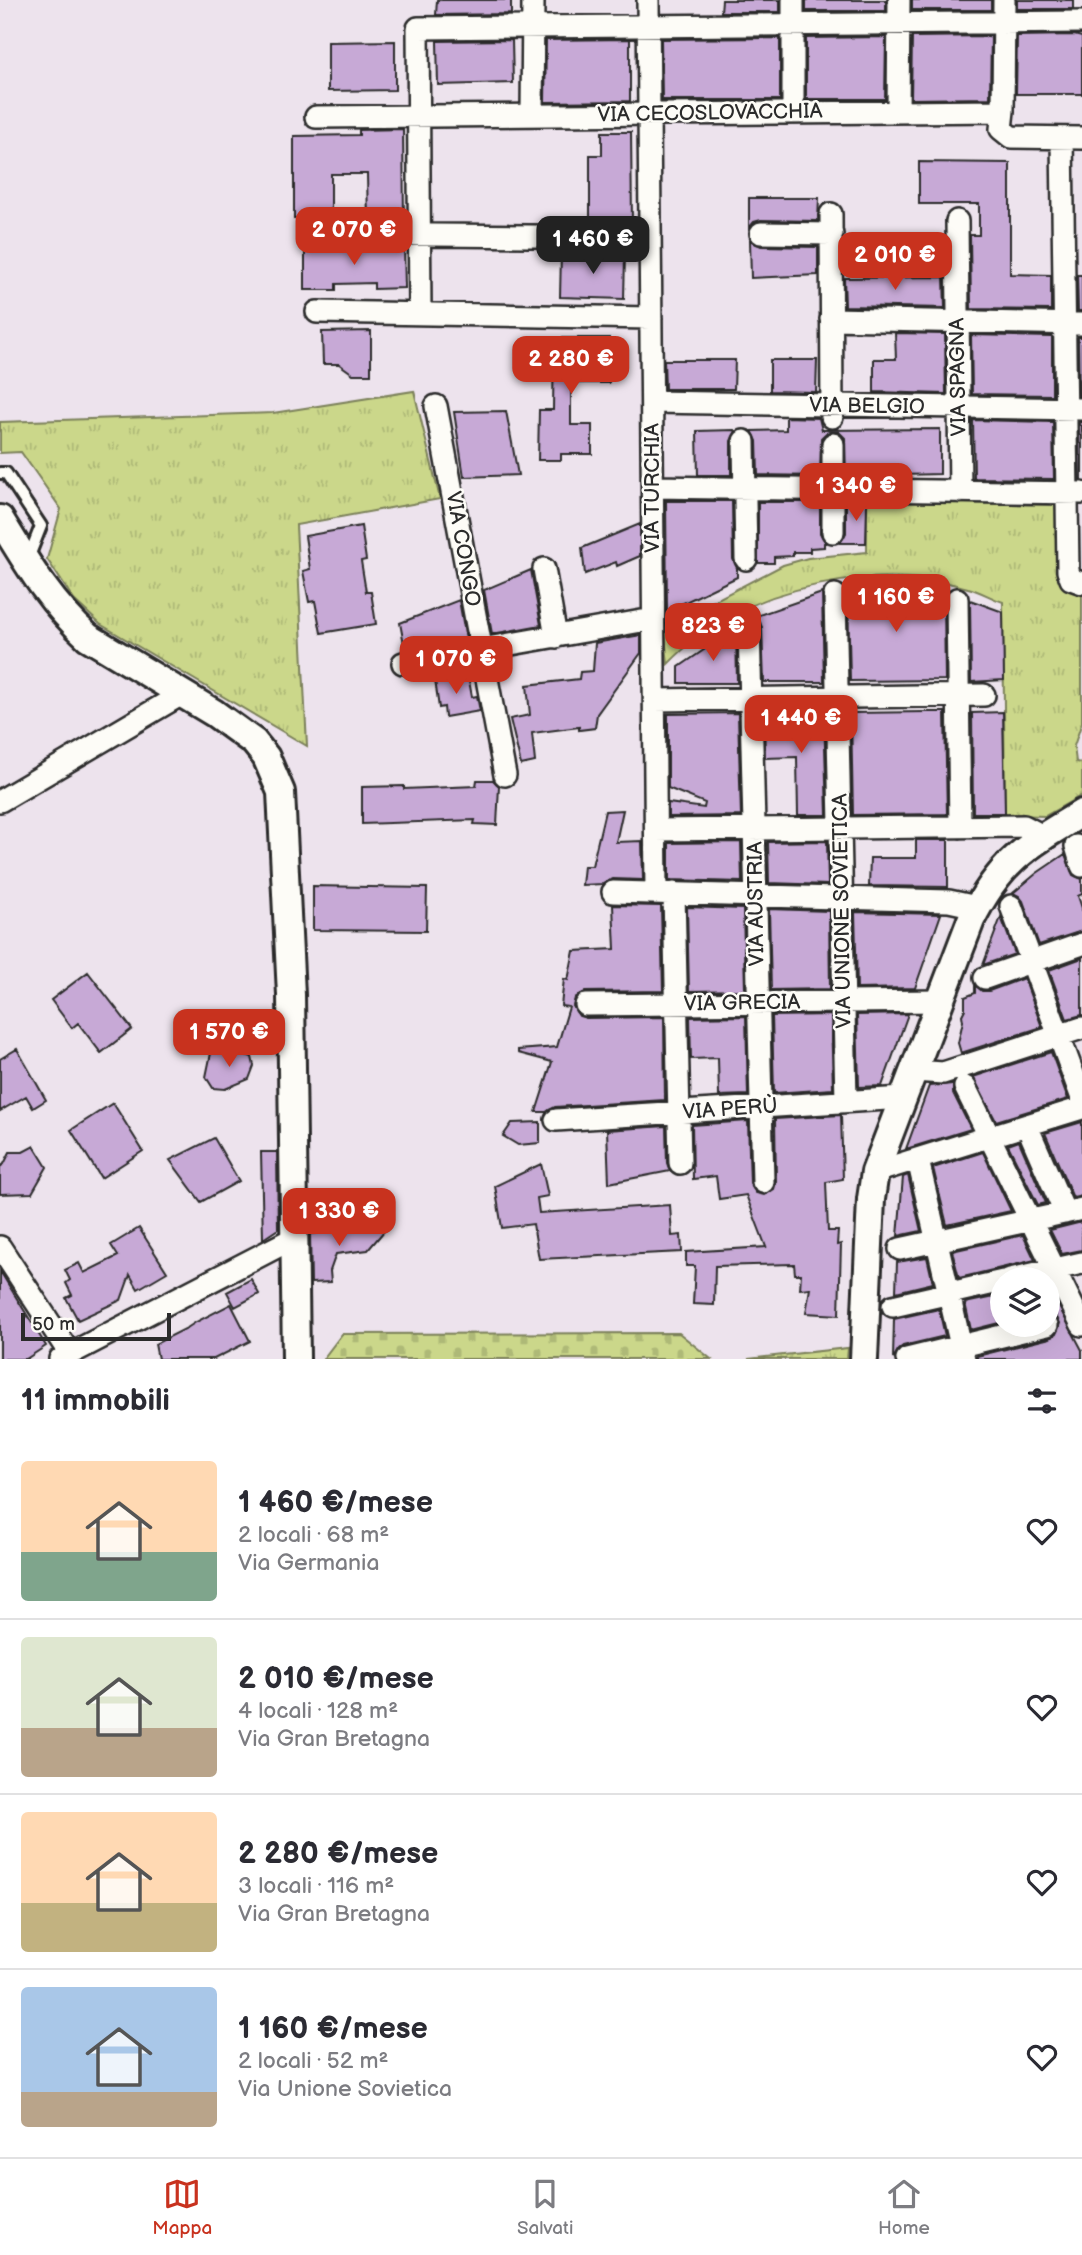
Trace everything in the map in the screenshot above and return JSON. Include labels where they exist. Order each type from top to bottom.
[{"type":"street","points":[[532,115],[533,0]]},
{"type":"street","name":"VIA TURCHIA","points":[[648,0],[656,830],[677,1004],[680,1163]]},
{"type":"street","points":[[793,0],[793,113]]},
{"type":"street","points":[[898,112],[899,0]]},
{"type":"street","points":[[1004,11],[1001,129],[1012,138],[1072,138],[1075,493],[1068,572],[1076,581]]},
{"type":"street","points":[[420,314],[418,28],[899,22],[1004,11],[1082,22]]},
{"type":"street","name":"VIA CECOSLOVACCHIA","points":[[316,117],[1003,111]]},
{"type":"street","name":"VIA SPAGNA","points":[[957,221],[960,492]]},
{"type":"street","points":[[761,233],[832,224],[832,412]]},
{"type":"street","points":[[316,234],[650,237]]},
{"type":"street","points":[[317,312],[651,318]]},
{"type":"street","points":[[831,319],[1073,324]]},
{"type":"street","name":"VIA BELGIO","points":[[652,402],[832,412],[958,407],[1074,409]]},
{"type":"street","name":"VIA CONGO","points":[[436,406],[505,775]]},
{"type":"street","points":[[744,441],[747,559]]},
{"type":"street","points":[[833,444],[833,532]]},
{"type":"street","points":[[653,487],[1075,493]]},
{"type":"street","points":[[0,519],[58,608],[88,637],[254,742],[266,757],[281,792],[290,995],[296,1359]]},
{"type":"street","points":[[544,569],[556,637]]},
{"type":"street","name":"VIA UNIONE SOVIETICA","points":[[835,595],[846,1101]]},
{"type":"street","points":[[957,599],[960,827]]},
{"type":"street","points":[[403,663],[653,619]]},
{"type":"street","name":"VIA AUSTRIA","points":[[749,627],[763,1182]]},
{"type":"street","points":[[0,801],[182,694]]},
{"type":"street","points":[[655,700],[984,695]]},
{"type":"street","points":[[864,1359],[875,1172],[977,907],[999,874],[1018,855],[1043,836],[1082,813]]},
{"type":"street","points":[[656,830],[1024,826],[1043,836]]},
{"type":"street","points":[[613,892],[949,901],[977,907]]},
{"type":"street","points":[[1011,906],[1082,1098]]},
{"type":"street","points":[[985,978],[1082,944]]},
{"type":"street","name":"VIA GRECIA","points":[[586,1005],[940,1000]]},
{"type":"street","points":[[914,1071],[943,1073],[1082,1028]]},
{"type":"street","points":[[965,1087],[1054,1267]]},
{"type":"street","name":"VIA PERÙ","points":[[556,1120],[903,1098]]},
{"type":"street","points":[[875,1172],[1082,1108]]},
{"type":"street","points":[[900,1249],[1073,1211],[1027,1126]]},
{"type":"street","points":[[918,1160],[962,1352]]},
{"type":"street","points":[[0,1247],[65,1357],[294,1238]]},
{"type":"street","points":[[1060,1268],[1082,1263]]},
{"type":"street","points":[[1060,1279],[1081,1320],[1060,1323]]},
{"type":"street","points":[[893,1306],[990,1284]]},
{"type":"street","points":[[907,1359],[962,1352],[1010,1337]]},
{"type":"lane","points":[[0,473],[6,473],[41,526],[27,562]]},
{"type":"green space","points":[[414,391],[440,499],[296,525],[307,746],[100,624],[74,600],[47,559],[61,509],[21,452],[0,453],[0,422],[273,413]]},
{"type":"green space","points":[[867,501],[1059,505],[1057,575],[1063,585],[1082,591],[1082,722],[1074,746],[1076,762],[1082,763],[1082,795],[1045,816],[1005,815],[1003,602],[972,589],[938,581],[906,578],[839,581],[806,587],[745,608],[718,623],[668,664],[664,627],[783,565],[808,558],[867,552]]},
{"type":"green space","points":[[679,1333],[711,1359],[323,1359],[342,1334]]},
{"type":"green space","points":[[848,1348],[847,1359],[748,1359]]},
{"type":"building","points":[[437,0],[511,0],[511,14],[436,15]]},
{"type":"building","points":[[722,0],[780,0],[780,12],[721,12]]},
{"type":"building","points":[[806,0],[886,0],[886,11],[806,11]]},
{"type":"building","points":[[912,0],[991,0],[991,10],[912,10]]},
{"type":"building","points":[[1017,0],[1073,0],[1073,9],[1017,9]]},
{"type":"building","points":[[991,36],[990,98],[911,99],[912,37]]},
{"type":"building","points":[[1017,36],[1082,37],[1082,94],[1016,94]]},
{"type":"building","points":[[886,37],[885,99],[806,99],[806,38]]},
{"type":"building","points":[[780,38],[780,100],[662,100],[661,39]]},
{"type":"building","points":[[630,39],[630,101],[545,102],[546,40]]},
{"type":"building","points":[[512,40],[513,83],[438,85],[437,41]]},
{"type":"building","points":[[395,41],[395,90],[328,91],[328,42]]},
{"type":"building","points":[[403,129],[404,222],[368,221],[367,174],[331,174],[331,221],[315,221],[305,227],[305,219],[294,219],[294,136],[359,135],[359,130]]},
{"type":"building","points":[[602,132],[631,132],[632,224],[590,223],[590,155],[602,155]]},
{"type":"building","points":[[919,162],[1010,163],[1010,274],[1051,275],[1051,310],[971,309],[970,235],[979,235],[979,204],[919,204]]},
{"type":"building","points":[[749,198],[819,198],[818,221],[761,220],[754,222],[749,228]]},
{"type":"building","points":[[750,240],[761,246],[818,247],[818,275],[751,278]]},
{"type":"building","points":[[305,241],[316,247],[404,248],[405,288],[374,289],[374,283],[336,284],[336,290],[305,290]]},
{"type":"building","points":[[561,254],[625,255],[624,299],[560,297]]},
{"type":"building","points":[[1077,275],[1082,275],[1082,311],[1078,311]]},
{"type":"building","points":[[944,277],[945,308],[845,306],[844,278]]},
{"type":"building","points":[[371,331],[371,374],[353,374],[339,364],[323,364],[322,332]]},
{"type":"building","points":[[895,333],[945,334],[946,394],[874,392],[874,359],[896,359]]},
{"type":"building","points":[[971,335],[1052,337],[1052,395],[972,394]]},
{"type":"building","points":[[1078,337],[1082,337],[1082,396],[1079,396]]},
{"type":"building","points":[[554,338],[609,338],[609,383],[571,383],[571,425],[592,425],[592,454],[561,454],[561,460],[538,460],[539,410],[553,410]]},
{"type":"building","points":[[664,360],[735,360],[734,389],[665,389]]},
{"type":"building","points":[[770,360],[817,360],[816,392],[770,391]]},
{"type":"building","points":[[506,411],[518,475],[464,477],[454,412]]},
{"type":"building","points":[[786,417],[819,418],[822,430],[940,429],[940,474],[868,473],[868,477],[846,477],[845,438],[839,432],[832,431],[821,438],[820,476],[758,475],[757,441],[752,431],[786,430]]},
{"type":"building","points":[[973,420],[1053,422],[1054,479],[974,478]]},
{"type":"building","points":[[1079,422],[1082,422],[1082,480],[1080,480]]},
{"type":"building","points":[[697,431],[736,431],[731,441],[731,475],[698,475]]},
{"type":"building","points":[[666,501],[732,501],[733,559],[737,568],[737,577],[667,611]]},
{"type":"building","points":[[758,502],[820,502],[820,533],[826,543],[824,547],[810,548],[810,552],[793,552],[793,556],[774,557],[774,563],[758,563]]},
{"type":"building","points":[[846,503],[867,503],[866,543],[840,543],[846,533]]},
{"type":"building","points":[[640,524],[640,556],[617,566],[616,562],[585,574],[582,548]]},
{"type":"building","points":[[361,526],[366,560],[361,561],[366,592],[371,592],[376,624],[321,633],[315,601],[309,602],[303,571],[310,569],[305,536]]},
{"type":"building","points":[[531,570],[541,625],[492,634],[484,590]]},
{"type":"building","points":[[895,587],[946,593],[945,680],[850,681],[846,588]]},
{"type":"building","points":[[822,593],[824,682],[764,682],[762,627],[756,616]]},
{"type":"building","points":[[459,600],[466,639],[405,649],[400,623]]},
{"type":"building","points":[[970,600],[1003,612],[1004,680],[971,682]]},
{"type":"building","points":[[736,628],[737,683],[679,683],[679,667]]},
{"type":"building","points":[[641,635],[641,653],[597,714],[595,728],[579,730],[579,727],[532,733],[535,762],[521,765],[510,719],[530,715],[527,685],[579,679],[580,672],[593,671],[595,643]]},
{"type":"building","points":[[468,675],[472,697],[477,696],[480,711],[445,717],[444,707],[439,708],[435,680]]},
{"type":"building","points":[[824,712],[827,815],[798,815],[797,757],[765,758],[764,714]]},
{"type":"building","points":[[945,712],[947,814],[853,815],[851,713]]},
{"type":"building","points":[[1003,712],[1005,813],[973,813],[972,713]]},
{"type":"building","points":[[738,713],[741,816],[668,817],[668,803],[704,808],[705,803],[668,788],[668,714]]},
{"type":"building","points":[[477,780],[493,780],[499,786],[497,825],[474,824],[475,820],[362,824],[362,787],[404,786],[404,789],[476,786]]},
{"type":"building","points":[[623,810],[616,842],[642,841],[643,880],[613,879],[603,884],[582,885],[584,866],[592,866],[605,811]]},
{"type":"building","points":[[916,840],[948,840],[948,887],[869,886],[870,858],[916,858]]},
{"type":"building","points":[[827,841],[828,885],[769,883],[768,842]]},
{"type":"building","points":[[741,842],[742,882],[669,880],[669,843]]},
{"type":"building","points":[[1065,854],[1073,875],[1082,879],[1082,894],[1078,896],[1082,908],[1082,931],[1039,945],[1023,901],[1013,893]]},
{"type":"building","points":[[313,886],[427,888],[426,931],[313,930]]},
{"type":"building","points":[[613,905],[661,906],[663,991],[585,992],[575,998],[573,1006],[579,1016],[586,1018],[664,1017],[665,1100],[555,1107],[546,1112],[536,1112],[552,1062],[518,1053],[518,1050],[557,1047],[569,1007],[561,1006],[564,979],[568,980],[574,951],[615,949]]},
{"type":"building","points":[[687,907],[743,909],[745,990],[689,991]]},
{"type":"building","points":[[769,909],[829,911],[830,989],[771,990]]},
{"type":"building","points":[[855,912],[941,914],[915,988],[857,989]]},
{"type":"building","points":[[1001,917],[1015,954],[983,965]]},
{"type":"building","points":[[1082,958],[1082,1015],[1067,1019],[1049,970]]},
{"type":"building","points":[[88,972],[132,1029],[101,1053],[78,1023],[72,1028],[51,1000]]},
{"type":"building","points":[[1024,978],[1042,1027],[961,1053],[958,1043],[965,997],[975,993],[975,985],[982,991],[989,991]]},
{"type":"building","points":[[908,1014],[882,1086],[859,1087],[857,1015]]},
{"type":"building","points":[[831,1015],[833,1089],[774,1093],[772,1016]]},
{"type":"building","points":[[746,1016],[748,1095],[719,1096],[718,1058],[691,1059],[690,1017]]},
{"type":"building","points":[[224,1048],[252,1057],[254,1066],[249,1079],[225,1089],[213,1088],[206,1077],[211,1053]]},
{"type":"building","points":[[17,1049],[46,1100],[33,1108],[26,1096],[0,1111],[0,1059]]},
{"type":"building","points":[[1051,1052],[1068,1099],[996,1121],[973,1077]]},
{"type":"building","points":[[953,1084],[953,1093],[971,1129],[906,1149],[929,1086]]},
{"type":"building","points":[[113,1103],[143,1151],[101,1178],[71,1130]]},
{"type":"building","points":[[841,1115],[843,1179],[826,1182],[828,1231],[838,1231],[837,1245],[841,1244],[839,1315],[806,1313],[810,1288],[800,1289],[801,1274],[795,1274],[794,1264],[715,1266],[714,1305],[693,1304],[695,1266],[686,1266],[686,1252],[766,1247],[746,1195],[719,1199],[716,1176],[693,1179],[692,1125],[748,1121],[750,1183],[756,1193],[764,1195],[774,1189],[776,1182],[775,1119]]},
{"type":"building","points":[[540,1122],[540,1143],[518,1145],[503,1136],[512,1123]]},
{"type":"building","points":[[1082,1122],[1082,1196],[1073,1198],[1045,1133]]},
{"type":"building","points":[[666,1126],[667,1163],[670,1171],[609,1183],[607,1130]]},
{"type":"building","points":[[214,1138],[239,1181],[201,1202],[170,1160]]},
{"type":"building","points":[[1019,1141],[1046,1203],[1038,1205],[1008,1145]]},
{"type":"building","points":[[34,1146],[47,1167],[32,1193],[0,1194],[0,1167],[10,1152],[23,1152]]},
{"type":"building","points":[[261,1152],[277,1152],[278,1229],[263,1239]]},
{"type":"building","points":[[983,1152],[1011,1211],[947,1225],[933,1168]]},
{"type":"building","points":[[541,1164],[548,1196],[537,1198],[539,1213],[670,1205],[672,1236],[681,1235],[682,1252],[539,1259],[533,1224],[502,1228],[495,1186]]},
{"type":"building","points":[[908,1175],[921,1231],[898,1236],[903,1177]]},
{"type":"building","points":[[1082,1222],[1082,1250],[1062,1254],[1050,1230]]},
{"type":"building","points":[[390,1224],[368,1250],[336,1254],[330,1271],[331,1282],[311,1283],[310,1234]]},
{"type":"building","points":[[139,1228],[167,1272],[138,1289],[130,1275],[121,1300],[78,1320],[66,1298],[72,1295],[66,1283],[70,1280],[65,1270],[79,1263],[84,1273],[118,1256],[111,1245]]},
{"type":"building","points":[[1023,1235],[1035,1260],[1005,1267],[990,1267],[990,1271],[959,1278],[952,1251]]},
{"type":"building","points":[[927,1257],[933,1283],[896,1292],[897,1262]]},
{"type":"building","points":[[0,1271],[46,1346],[26,1359],[0,1359]]},
{"type":"building","points":[[251,1279],[259,1294],[235,1307],[227,1292]]},
{"type":"building","points":[[990,1298],[990,1325],[971,1330],[965,1303]]},
{"type":"building","points":[[231,1304],[250,1341],[214,1359],[158,1359],[155,1344]]},
{"type":"building","points":[[939,1309],[945,1336],[903,1346],[893,1359],[894,1319]]},
{"type":"building","points":[[1060,1309],[1082,1350],[1082,1359],[977,1359],[977,1356],[1060,1337]]}]
